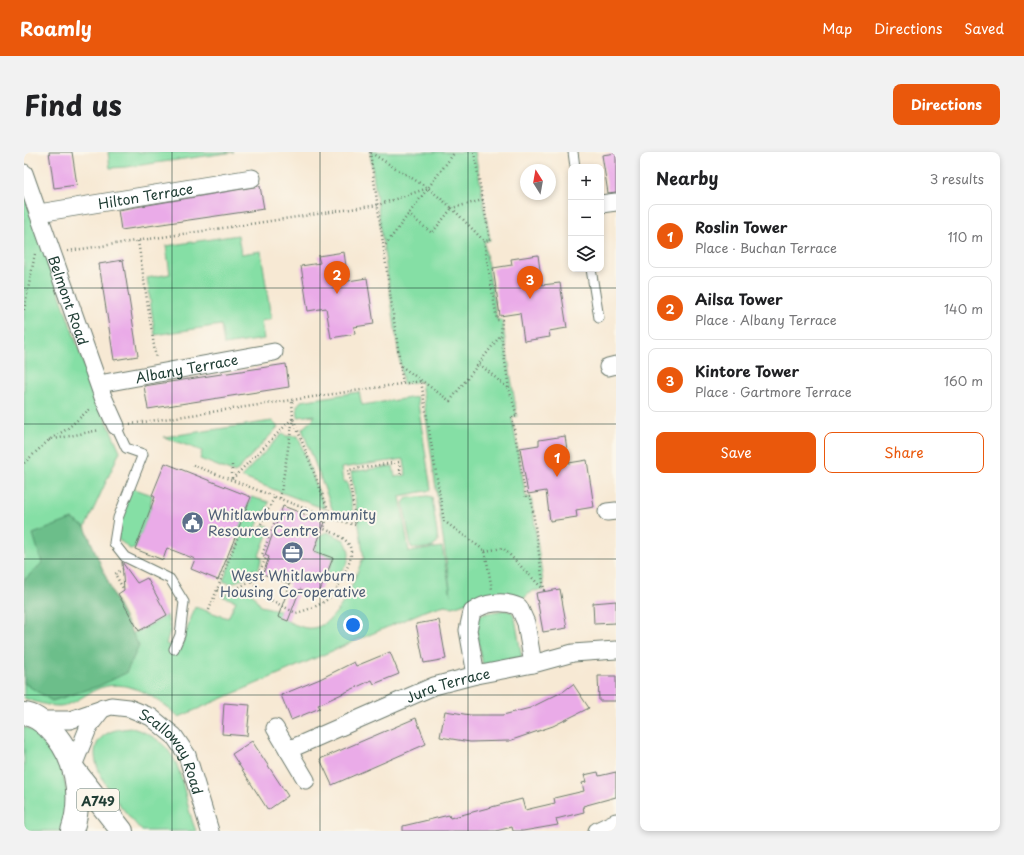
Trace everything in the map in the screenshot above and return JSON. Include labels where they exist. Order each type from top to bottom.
[{"type":"main road","points":[[32,717],[58,739],[66,750],[74,768],[77,794],[76,819],[72,831]]},
{"type":"main road","name":"A749","points":[[74,768],[122,831]]},
{"type":"street","name":"Belmont Road","points":[[24,173],[101,390],[116,426]]},
{"type":"street","name":"Hilton Terrace","points":[[39,213],[252,178]]},
{"type":"street","points":[[604,204],[616,202]]},
{"type":"street","name":"Albany Terrace","points":[[101,390],[158,372],[274,352]]},
{"type":"street","points":[[476,675],[468,630],[472,612],[480,605],[509,603],[518,607],[526,623],[533,664]]},
{"type":"street","name":"Jura Terrace","points":[[288,750],[434,686],[476,675],[533,664],[573,653],[616,650]]},
{"type":"street","name":"Scalloway Road","points":[[32,717],[70,720],[104,708],[120,706],[137,710],[151,717],[174,736],[186,755],[210,831]]},
{"type":"street","points":[[74,768],[89,726],[104,708]]},
{"type":"street","points":[[275,728],[306,780]]},
{"type":"street","points":[[597,831],[616,822]]},
{"type":"lane","points":[[572,152],[574,164]]},
{"type":"lane","points":[[591,272],[599,318]]},
{"type":"lane","points":[[116,426],[126,448],[143,454],[118,518],[114,543],[125,557],[170,579],[184,602],[180,635],[174,649]]},
{"type":"path","points":[[370,152],[428,188],[452,208],[484,241],[497,320],[502,320],[501,335],[509,389],[517,416],[512,418],[526,497],[531,497],[544,590],[503,548],[485,551]]},
{"type":"path","points":[[370,152],[403,384]]},
{"type":"path","points":[[384,247],[454,152]]},
{"type":"path","points":[[474,152],[490,240],[484,241]]},
{"type":"path","points":[[53,253],[378,205],[428,188]]},
{"type":"path","points":[[408,214],[432,233],[452,208],[483,200]]},
{"type":"path","points":[[138,240],[158,372]]},
{"type":"path","points":[[24,310],[36,249]]},
{"type":"path","points":[[401,366],[450,401],[501,335]]},
{"type":"path","points":[[478,363],[509,389]]},
{"type":"path","points":[[49,440],[116,426],[421,381]]},
{"type":"path","points":[[421,381],[444,521],[485,551],[495,604]]},
{"type":"path","points":[[24,464],[49,440],[67,429],[101,390]]},
{"type":"path","points":[[280,498],[293,418],[292,400]]},
{"type":"path","points":[[232,479],[293,418]]},
{"type":"path","points":[[293,418],[331,517]]},
{"type":"path","points":[[232,462],[232,479]]},
{"type":"path","points":[[193,465],[327,517],[356,525],[348,470],[399,462],[401,476]]},
{"type":"path","points":[[209,610],[240,534],[248,535],[255,532],[260,526],[275,496]]},
{"type":"path","points":[[217,590],[223,593],[256,579],[266,558],[262,555],[275,521],[266,514]]},
{"type":"path","points":[[252,581],[264,597],[296,614],[310,609],[332,595],[352,558],[351,548],[346,539],[324,529],[327,517]]},
{"type":"path","points":[[124,590],[115,574],[135,562]]},
{"type":"green space","points":[[108,152],[234,152],[110,168]]},
{"type":"green space","points":[[370,152],[475,152],[490,240],[484,242],[497,320],[502,320],[517,416],[512,418],[526,497],[531,497],[544,590],[532,591],[523,599],[476,599],[453,607],[445,605],[427,610],[179,717],[151,696],[129,687],[118,685],[107,686],[95,690],[64,706],[46,705],[24,698],[24,192],[94,393],[120,451],[85,528],[118,606],[132,634],[167,615],[170,630],[166,644],[180,649],[195,607],[228,618],[236,601],[221,596],[247,587],[261,606],[278,610],[286,620],[299,626],[311,628],[322,625],[332,618],[347,595],[362,560],[364,559],[351,472],[393,466],[395,477],[406,475],[404,459],[341,468],[343,482],[347,482],[353,513],[335,516],[302,429],[313,419],[314,415],[298,417],[297,406],[301,401],[359,392],[362,405],[417,397],[431,490],[400,496],[409,552],[442,547],[451,595],[421,381],[403,384]]},
{"type":"green space","points":[[238,235],[241,254],[261,251],[271,319],[261,321],[264,339],[224,345],[221,325],[155,335],[147,278],[170,274],[166,246]]},
{"type":"green space","points":[[272,421],[278,427],[235,473],[200,459],[202,451],[164,437]]},
{"type":"green space","points":[[282,434],[286,436],[298,436],[325,509],[241,477]]},
{"type":"green space","points":[[132,488],[152,495],[150,511],[135,549],[130,549],[118,539],[119,519]]},
{"type":"green space","points":[[251,497],[269,502],[266,510],[260,514],[258,524],[254,530],[238,530]]},
{"type":"green space","points":[[432,497],[438,541],[433,547],[417,549],[411,547],[403,503],[407,498]]},
{"type":"green space","points":[[72,519],[85,527],[118,606],[139,646],[126,673],[99,686],[52,701],[24,683],[24,580],[42,563],[33,534]]},
{"type":"green space","points":[[263,525],[269,526],[259,556],[262,558],[258,571],[253,569],[248,576],[231,584],[223,581],[241,536],[254,535]]},
{"type":"green space","points":[[327,532],[344,540],[349,552],[348,562],[345,567],[330,578],[326,576],[333,558],[314,551],[320,535]]},
{"type":"green space","points":[[504,610],[512,612],[515,618],[522,659],[483,666],[475,624],[477,617],[483,614]]},
{"type":"green space","points":[[24,727],[35,732],[44,741],[59,764],[64,777],[67,804],[66,818],[61,831],[24,831]]},
{"type":"green space","points":[[132,728],[150,735],[163,745],[172,756],[183,783],[190,815],[196,831],[142,831],[114,797],[105,783],[98,768],[95,754],[98,742],[108,733],[120,729]]},
{"type":"building","points":[[49,152],[72,152],[77,185],[54,188]]},
{"type":"building","points":[[616,153],[616,192],[608,193],[602,155]]},
{"type":"building","points":[[260,186],[264,209],[121,230],[118,210]]},
{"type":"building","points":[[344,252],[348,281],[367,278],[374,324],[354,327],[355,334],[331,338],[326,308],[308,311],[301,266],[320,263],[318,256]]},
{"type":"building","points":[[538,255],[542,285],[560,283],[567,328],[549,331],[550,337],[524,341],[520,313],[500,316],[493,268],[512,265],[511,259]]},
{"type":"building","points":[[123,260],[138,356],[114,360],[99,264]]},
{"type":"building","points":[[286,364],[289,387],[148,409],[144,386]]},
{"type":"building","points":[[565,436],[569,463],[587,460],[594,507],[576,510],[577,517],[550,521],[546,491],[528,494],[520,448],[539,445],[539,440]]},
{"type":"building","name":"Whitlawburn Community Resource Centre","points":[[165,463],[251,497],[218,580],[191,569],[195,559],[167,548],[163,560],[135,549],[155,497],[152,495]]},
{"type":"building","name":"West Whitlawburn Housing Co-operative","points":[[283,506],[325,522],[314,551],[333,558],[318,596],[300,589],[288,621],[278,617],[290,584],[263,574],[269,557],[265,555]]},
{"type":"building","points":[[122,562],[137,583],[147,578],[167,615],[139,631],[118,594],[124,590]]},
{"type":"building","points":[[560,589],[567,628],[543,632],[536,593]]},
{"type":"building","points":[[616,601],[616,623],[594,624],[593,603]]},
{"type":"building","points":[[439,620],[446,659],[424,663],[416,624]]},
{"type":"building","points":[[390,652],[399,674],[374,684],[372,680],[318,705],[320,708],[291,720],[281,695],[320,679],[354,662],[356,666]]},
{"type":"building","points":[[598,676],[616,676],[616,701],[599,701]]},
{"type":"building","points":[[573,684],[589,708],[553,726],[509,741],[470,742],[440,737],[445,711],[470,715],[503,715],[530,708],[564,691]]},
{"type":"building","points":[[224,703],[250,705],[247,736],[222,734]]},
{"type":"building","points":[[416,718],[426,744],[332,785],[320,759]]},
{"type":"building","points":[[252,741],[288,796],[268,810],[232,754]]},
{"type":"building","points":[[598,772],[599,776],[616,772],[616,797],[583,806],[584,812],[556,819],[558,825],[523,831],[513,831],[512,827],[496,831],[403,831],[403,826],[449,815],[450,818],[522,799],[525,810],[555,803],[554,798],[584,791],[582,783],[586,782],[584,775]]},
{"type":"place","name":"Ailsa Tower","points":[[337,294]]},
{"type":"place","name":"Kintore Tower","points":[[530,299]]},
{"type":"place","name":"Roslin Tower","points":[[557,477]]},
{"type":"place","name":"Whitlawburn Community Resource Centre","points":[[193,522]]},
{"type":"place","name":"West Whitlawburn Housing Co-operative","points":[[293,553]]}]
